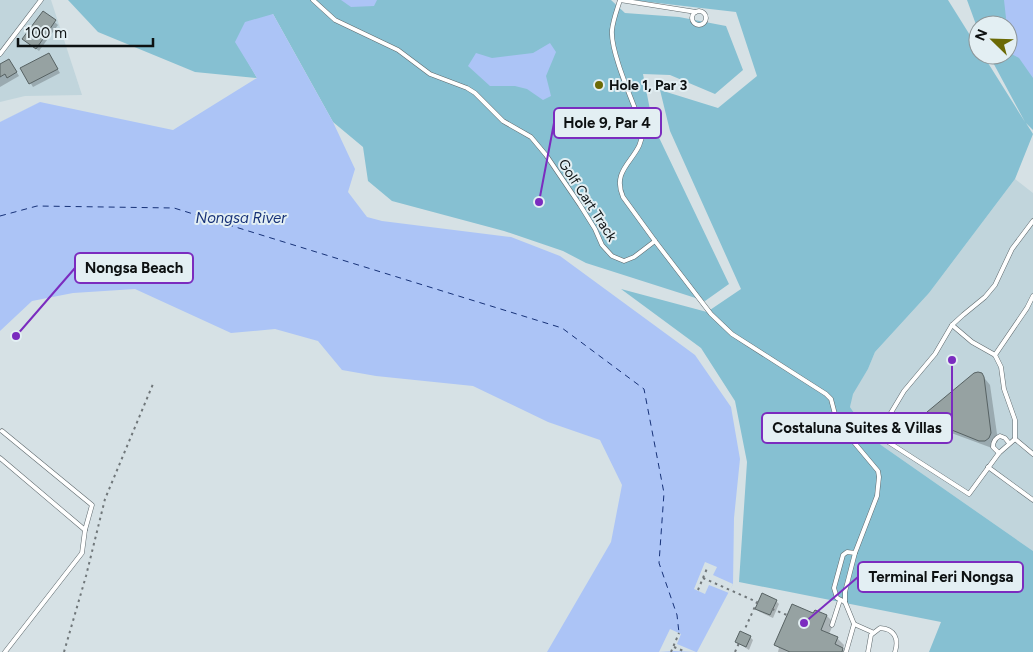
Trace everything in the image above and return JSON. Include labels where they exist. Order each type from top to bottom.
[{"type":"lane","points":[[0,54],[41,0]]},
{"type":"lane","name":"Golf Cart Track","points":[[313,0],[335,20],[398,50],[438,78],[475,93],[503,121],[531,137],[546,155],[580,205],[602,245],[612,256],[624,261],[628,260],[655,241]]},
{"type":"lane","points":[[696,12],[620,0],[614,20],[612,40],[620,68],[642,126],[643,134],[638,149],[622,172],[620,191],[710,314],[732,334],[826,394],[831,399],[836,422],[878,471],[879,486],[877,496],[849,573],[845,602],[854,624],[846,652]]},
{"type":"lane","points":[[1015,439],[1009,443],[988,467],[969,494],[882,438],[880,431],[904,391],[935,354],[952,325],[986,298],[1012,249],[1033,221]]},
{"type":"lane","points":[[995,355],[1033,296]]},
{"type":"lane","points":[[952,325],[972,342],[995,355],[1001,367],[1004,389],[1015,420],[1015,439]]},
{"type":"lane","points":[[2,431],[92,505],[85,530],[82,553],[5,652]]},
{"type":"lane","points":[[999,454],[993,447],[996,438],[1000,436],[1009,443]]},
{"type":"lane","points":[[1015,439],[1033,454]]},
{"type":"lane","points":[[0,458],[85,530]]},
{"type":"lane","points":[[988,467],[1033,500]]},
{"type":"lane","points":[[845,602],[840,600],[835,594],[834,588],[842,558],[846,553],[855,553]]},
{"type":"lane","points":[[832,625],[840,600]]},
{"type":"lane","points":[[854,624],[872,632]]},
{"type":"lane","points":[[868,652],[869,637],[872,632],[880,628],[888,630],[897,640],[895,652]]},
{"type":"path","points":[[64,652],[86,576],[105,499],[153,384]]},
{"type":"path","points":[[698,590],[708,566]]},
{"type":"path","points":[[703,578],[757,602],[744,631]]},
{"type":"path","points":[[772,609],[787,615]]},
{"type":"path","points":[[670,652],[679,633]]},
{"type":"path","points":[[735,652],[739,644]]},
{"type":"path","points":[[673,646],[686,652]]},
{"type":"shaded area","points":[[0,0],[51,0],[82,95],[25,96],[0,102]]},
{"type":"shaded area","points":[[68,0],[611,0],[625,13],[679,17],[726,26],[743,70],[715,94],[670,75],[643,74],[653,125],[729,284],[705,301],[586,263],[563,251],[504,231],[392,201],[368,181],[363,147],[333,122],[273,14],[236,41],[257,78],[195,72],[98,32]]},
{"type":"shaded area","points":[[632,0],[948,0],[968,32],[968,65],[989,65],[1025,122],[994,65],[1018,65],[1018,15],[972,15],[967,0],[1033,0],[1033,130],[1026,123],[1033,134],[1015,179],[929,293],[875,352],[868,369],[853,394],[850,407],[861,423],[881,445],[1033,551],[1033,652],[929,652],[941,622],[739,582],[747,462],[735,401],[701,348],[621,289],[707,312],[741,289],[670,131],[660,90],[718,108],[757,76],[736,12]]},
{"type":"shaded area","points":[[1015,179],[1033,193],[1033,551],[881,445],[861,423],[850,407],[852,394],[868,369],[875,352],[929,293]]},
{"type":"water","points":[[341,0],[377,0],[374,6],[351,7]]},
{"type":"water","points":[[1004,0],[1033,0],[1033,78],[1018,57],[1018,15],[1006,15]]},
{"type":"water","name":"Nongsa River","points":[[273,14],[333,122],[355,169],[348,192],[367,217],[382,221],[511,237],[560,256],[695,355],[731,407],[740,459],[734,518],[733,584],[697,652],[547,652],[611,542],[622,485],[600,440],[548,422],[473,386],[376,376],[342,370],[318,341],[275,329],[231,333],[135,289],[73,293],[32,301],[0,331],[0,122],[40,102],[173,130],[257,78],[235,42],[245,22]]},
{"type":"water","points":[[550,43],[556,52],[546,76],[551,96],[543,100],[527,89],[515,86],[490,86],[468,66],[476,53],[492,58],[533,53]]},
{"type":"pier","points":[[705,562],[717,567],[713,575],[733,584],[729,593],[709,585],[705,594],[694,589]]},
{"type":"pier","points":[[670,629],[681,634],[677,644],[696,652],[659,652]]},
{"type":"building","points":[[43,11],[56,20],[36,49],[22,39]]},
{"type":"building","points":[[49,53],[58,69],[29,84],[20,68]]},
{"type":"building","points":[[9,59],[17,72],[7,78],[5,74],[0,77],[0,64]]},
{"type":"building","points":[[974,373],[982,373],[984,377],[991,433],[989,438],[985,441],[979,441],[927,420],[927,412]]},
{"type":"building","points":[[762,593],[777,600],[770,615],[755,609]]},
{"type":"building","points":[[792,604],[813,613],[815,610],[827,615],[821,630],[838,637],[835,644],[843,648],[842,652],[790,652],[774,645]]},
{"type":"building","points":[[740,631],[751,636],[746,647],[735,642]]},
{"type":"ferry route","points":[[0,216],[37,206],[174,208],[562,328],[644,389],[664,493],[659,563],[677,615],[679,633]]},
{"type":"place","name":"Hole 1, Par 3","points":[[599,85]]},
{"type":"place","name":"Hole 9, Par 4","points":[[539,202]]},
{"type":"place","name":"Nongsa Beach","points":[[16,336]]},
{"type":"place","name":"Costaluna Suites & Villas","points":[[952,360]]},
{"type":"place","name":"Terminal Feri Nongsa","points":[[804,623]]}]
